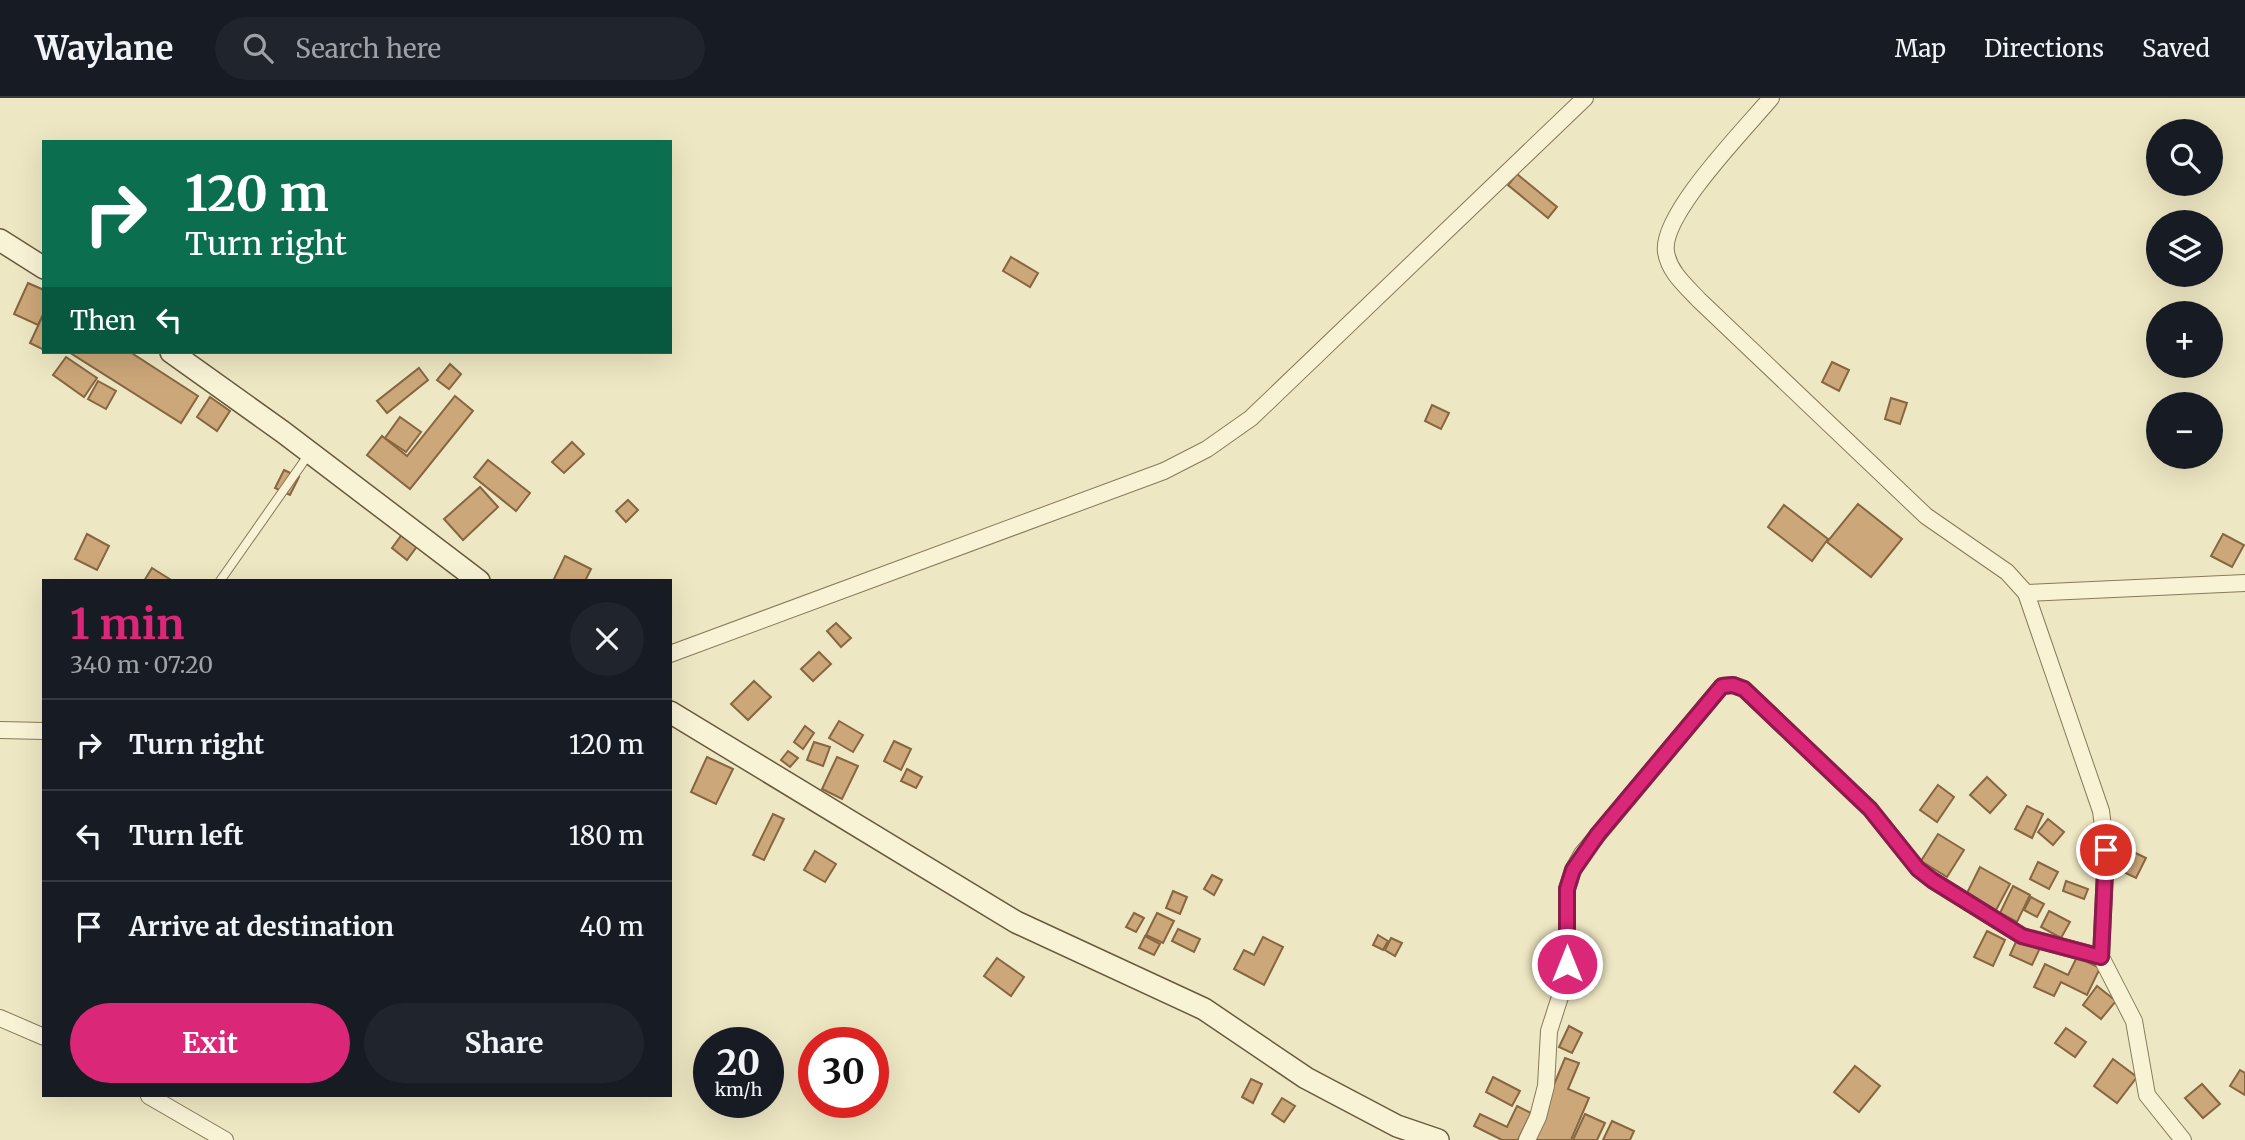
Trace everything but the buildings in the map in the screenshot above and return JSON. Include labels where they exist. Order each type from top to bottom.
[{"type":"street","points":[[672,653],[1164,471],[1207,449],[1251,418],[1585,98]]},
{"type":"street","points":[[1771,98],[1693,190],[1678,213],[1668,232],[1666,251],[1675,275],[1926,516],[2007,572],[2026,593],[2101,811],[2106,850],[2101,957],[2134,1021],[2147,1095],[2183,1140]]},
{"type":"street","points":[[0,240],[42,267]]},
{"type":"street","points":[[174,354],[476,579]]},
{"type":"street","points":[[2026,593],[2245,583]]},
{"type":"street","points":[[1527,1140],[1542,1105],[1549,1031],[1567,975],[1567,889],[1573,870],[1582,854],[1722,686],[1733,685],[1744,689],[1870,809],[1918,869],[1932,880],[2022,936],[2101,957]]},
{"type":"street","points":[[672,713],[1023,926],[1204,1009],[1306,1078],[1397,1126],[1437,1140]]},
{"type":"street","points":[[0,730],[42,731]]},
{"type":"street","points":[[0,1018],[42,1036]]},
{"type":"street","points":[[151,1097],[225,1140]]},
{"type":"lane","points":[[221,579],[309,454]]},
{"type":"route","points":[[1567,964],[1567,889],[1573,870],[1598,834],[1722,686],[1733,685],[1744,689],[1870,809],[1918,869],[2002,926],[2022,936],[2101,957],[2106,850]]}]
